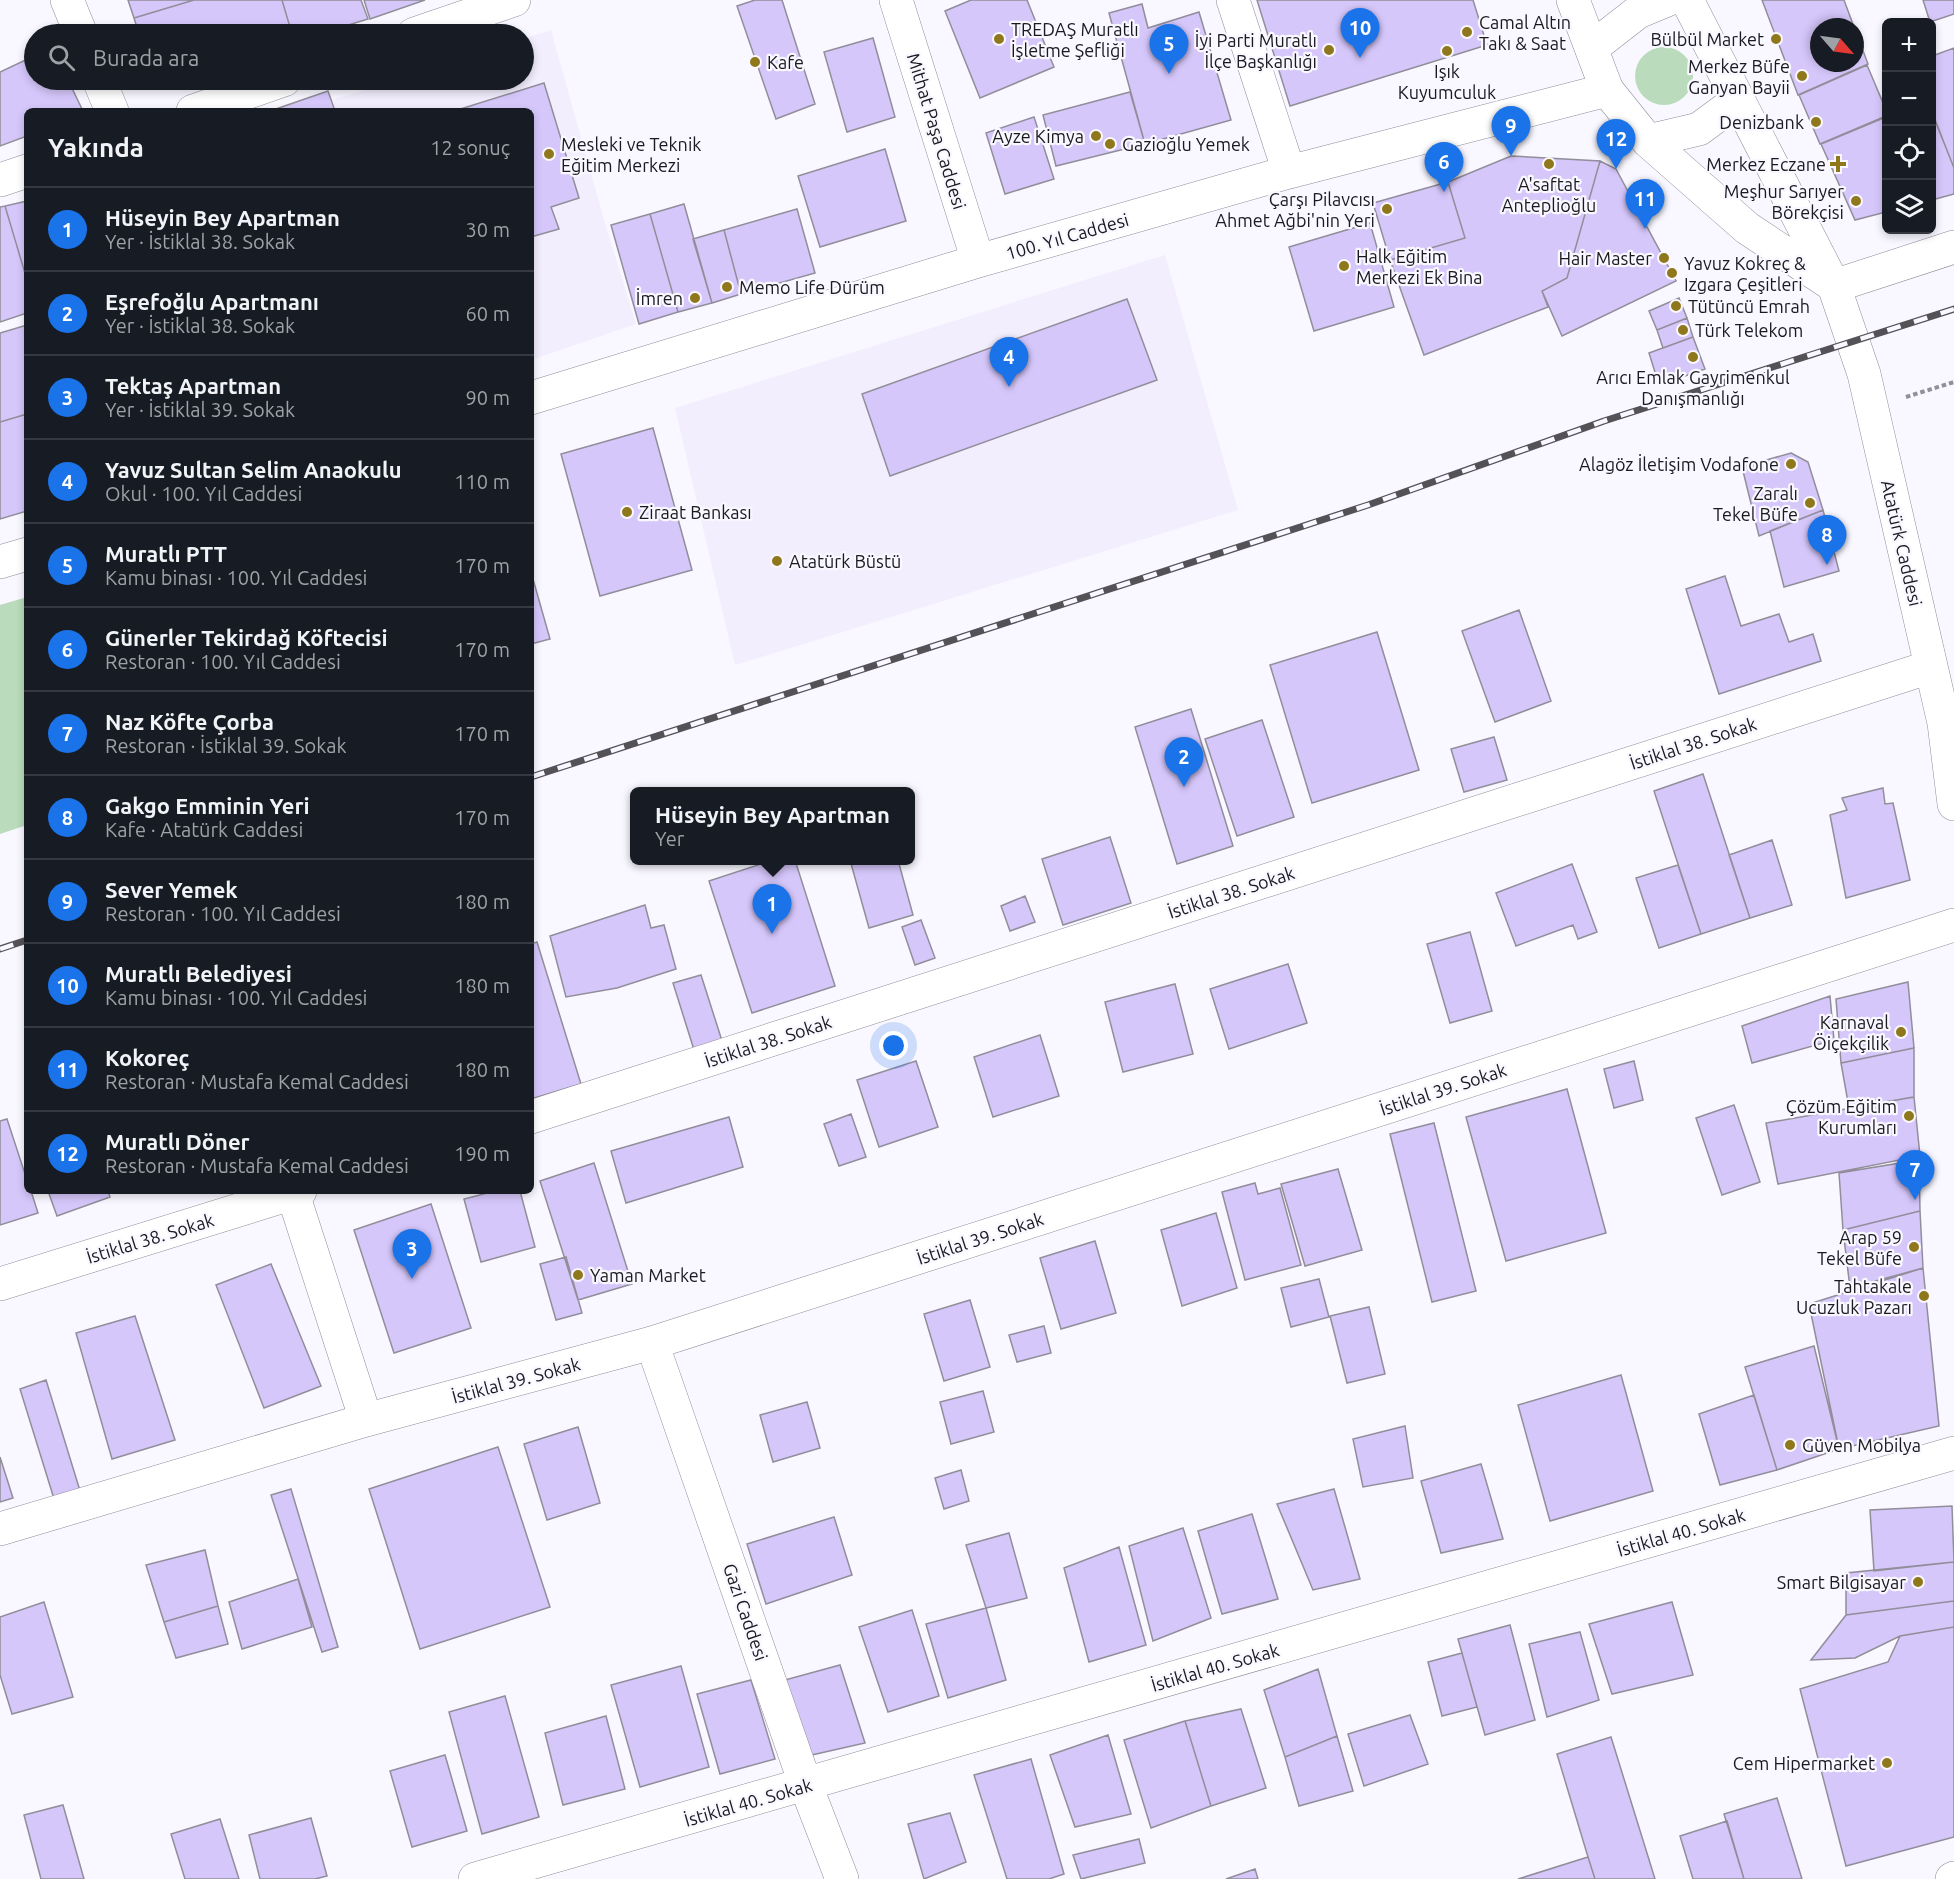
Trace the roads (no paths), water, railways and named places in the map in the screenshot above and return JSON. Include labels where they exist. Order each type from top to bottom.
[{"type":"street","points":[[67,0],[77,24]]},
{"type":"street","points":[[443,24],[514,0]]},
{"type":"street","name":"Mithat Paşa Caddesi","points":[[896,0],[978,261]]},
{"type":"street","points":[[1233,0],[1289,172]]},
{"type":"street","points":[[1573,0],[1593,47],[1607,90],[1648,141],[1747,228],[1834,286],[1954,247]]},
{"type":"street","points":[[1593,47],[1638,12],[1666,0]]},
{"type":"street","name":"Atatürk Caddesi","points":[[1687,0],[1834,286],[1864,374],[1930,668],[1949,722],[1954,804]]},
{"type":"street","points":[[103,90],[111,108]]},
{"type":"street","points":[[202,108],[255,90]]},
{"type":"street","name":"100. Yıl Caddesi","points":[[534,397],[978,261],[1289,172],[1607,90]]},
{"type":"street","points":[[1648,141],[1699,129],[1737,101]]},
{"type":"street","points":[[0,180],[24,172]]},
{"type":"street","points":[[0,562],[24,555]]},
{"type":"street","name":"İstiklal 38. Sokak","points":[[534,1116],[1930,668]]},
{"type":"street","name":"İstiklal 39. Sokak","points":[[0,1529],[366,1420],[652,1343],[1954,925]]},
{"type":"street","name":"İstiklal 38. Sokak","points":[[0,1284],[289,1194]]},
{"type":"street","points":[[296,1194],[366,1420]]},
{"type":"street","name":"Gazi Caddesi","points":[[652,1343],[806,1785],[842,1879]]},
{"type":"street","name":"İstiklal 40. Sokak","points":[[474,1879],[1954,1453]]},
{"type":"railway","points":[[534,776],[1368,505],[1604,421],[1954,309]]},
{"type":"railway","points":[[0,949],[24,941]]},
{"type":"place","name":"Camal Altın Takı & Saat","points":[[1467,32]]},
{"type":"place","name":"TREDAŞ Muratlı İşletme Şefliği","points":[[999,39]]},
{"type":"place","name":"Bülbül Market","points":[[1776,39]]},
{"type":"place","name":"İyi Parti Muratlı İlçe Başkanlığı","points":[[1329,50]]},
{"type":"place","name":"Işık Kuyumculuk","points":[[1447,51]]},
{"type":"place","name":"Muratlı Belediyesi","points":[[1360,58]]},
{"type":"place","name":"Kafe","points":[[755,62]]},
{"type":"place","name":"Muratlı PTT","points":[[1169,74]]},
{"type":"place","name":"Merkez Büfe Ganyan Bayii","points":[[1802,76]]},
{"type":"place","name":"Denizbank","points":[[1816,122]]},
{"type":"place","name":"Ayze Kimya","points":[[1096,136]]},
{"type":"place","name":"Gazioğlu Yemek","points":[[1110,144]]},
{"type":"place","name":"Mesleki ve Teknik Eğitim Merkezi","points":[[549,154]]},
{"type":"place","name":"Sever Yemek","points":[[1511,156]]},
{"type":"place","name":"A'saftat Anteplioğlu","points":[[1549,164]]},
{"type":"place","name":"Merkez Eczane","points":[[1838,164]]},
{"type":"place","name":"Muratlı Döner","points":[[1616,169]]},
{"type":"place","name":"Günerler Tekirdağ Köftecisi","points":[[1444,192]]},
{"type":"place","name":"Meşhur Sarıyer Börekçisi","points":[[1856,201]]},
{"type":"place","name":"Çarşı Pilavcısı Ahmet Ağbi'nin Yeri","points":[[1387,209]]},
{"type":"place","name":"Kokoreç","points":[[1645,229]]},
{"type":"place","name":"Hair Master","points":[[1664,258]]},
{"type":"place","name":"Halk Eğitim Merkezi Ek Bina","points":[[1344,266]]},
{"type":"place","name":"Yavuz Kokreç & Izgara Çeşitleri","points":[[1672,273]]},
{"type":"place","name":"Memo Life Dürüm","points":[[727,287]]},
{"type":"place","name":"İmren","points":[[695,298]]},
{"type":"place","name":"Tütüncü Emrah","points":[[1676,306]]},
{"type":"place","name":"Türk Telekom","points":[[1683,330]]},
{"type":"place","name":"Arıcı Emlak Gayrimenkul Danışmanlığı","points":[[1693,357]]},
{"type":"place","name":"Yavuz Sultan Selim Anaokulu","points":[[1009,387]]},
{"type":"place","name":"Alagöz İletişim Vodafone","points":[[1791,464]]},
{"type":"place","name":"Zaralı Tekel Büfe","points":[[1810,503]]},
{"type":"place","name":"Ziraat Bankası","points":[[627,512]]},
{"type":"place","name":"Atatürk Büstü","points":[[777,561]]},
{"type":"place","name":"Gakgo Emminin Yeri","points":[[1827,565]]},
{"type":"place","name":"Eşrefoğlu Apartmanı","points":[[1184,787]]},
{"type":"place","name":"Hüseyin Bey Apartman","points":[[772,934]]},
{"type":"place","name":"Karnaval Öiçekçilik","points":[[1901,1032]]},
{"type":"place","name":"Çözüm Eğitim Kurumları","points":[[1909,1116]]},
{"type":"place","name":"Naz Köfte Çorba","points":[[1915,1200]]},
{"type":"place","name":"Arap 59 Tekel Büfe","points":[[1914,1247]]},
{"type":"place","name":"Yaman Market","points":[[578,1275]]},
{"type":"place","name":"Tektaş Apartman","points":[[412,1279]]},
{"type":"place","name":"Tahtakale Ucuzluk Pazarı","points":[[1924,1296]]},
{"type":"place","name":"Güven Mobilya","points":[[1790,1445]]},
{"type":"place","name":"Smart Bilgisayar","points":[[1918,1582]]},
{"type":"place","name":"Cem Hipermarket","points":[[1887,1763]]}]
